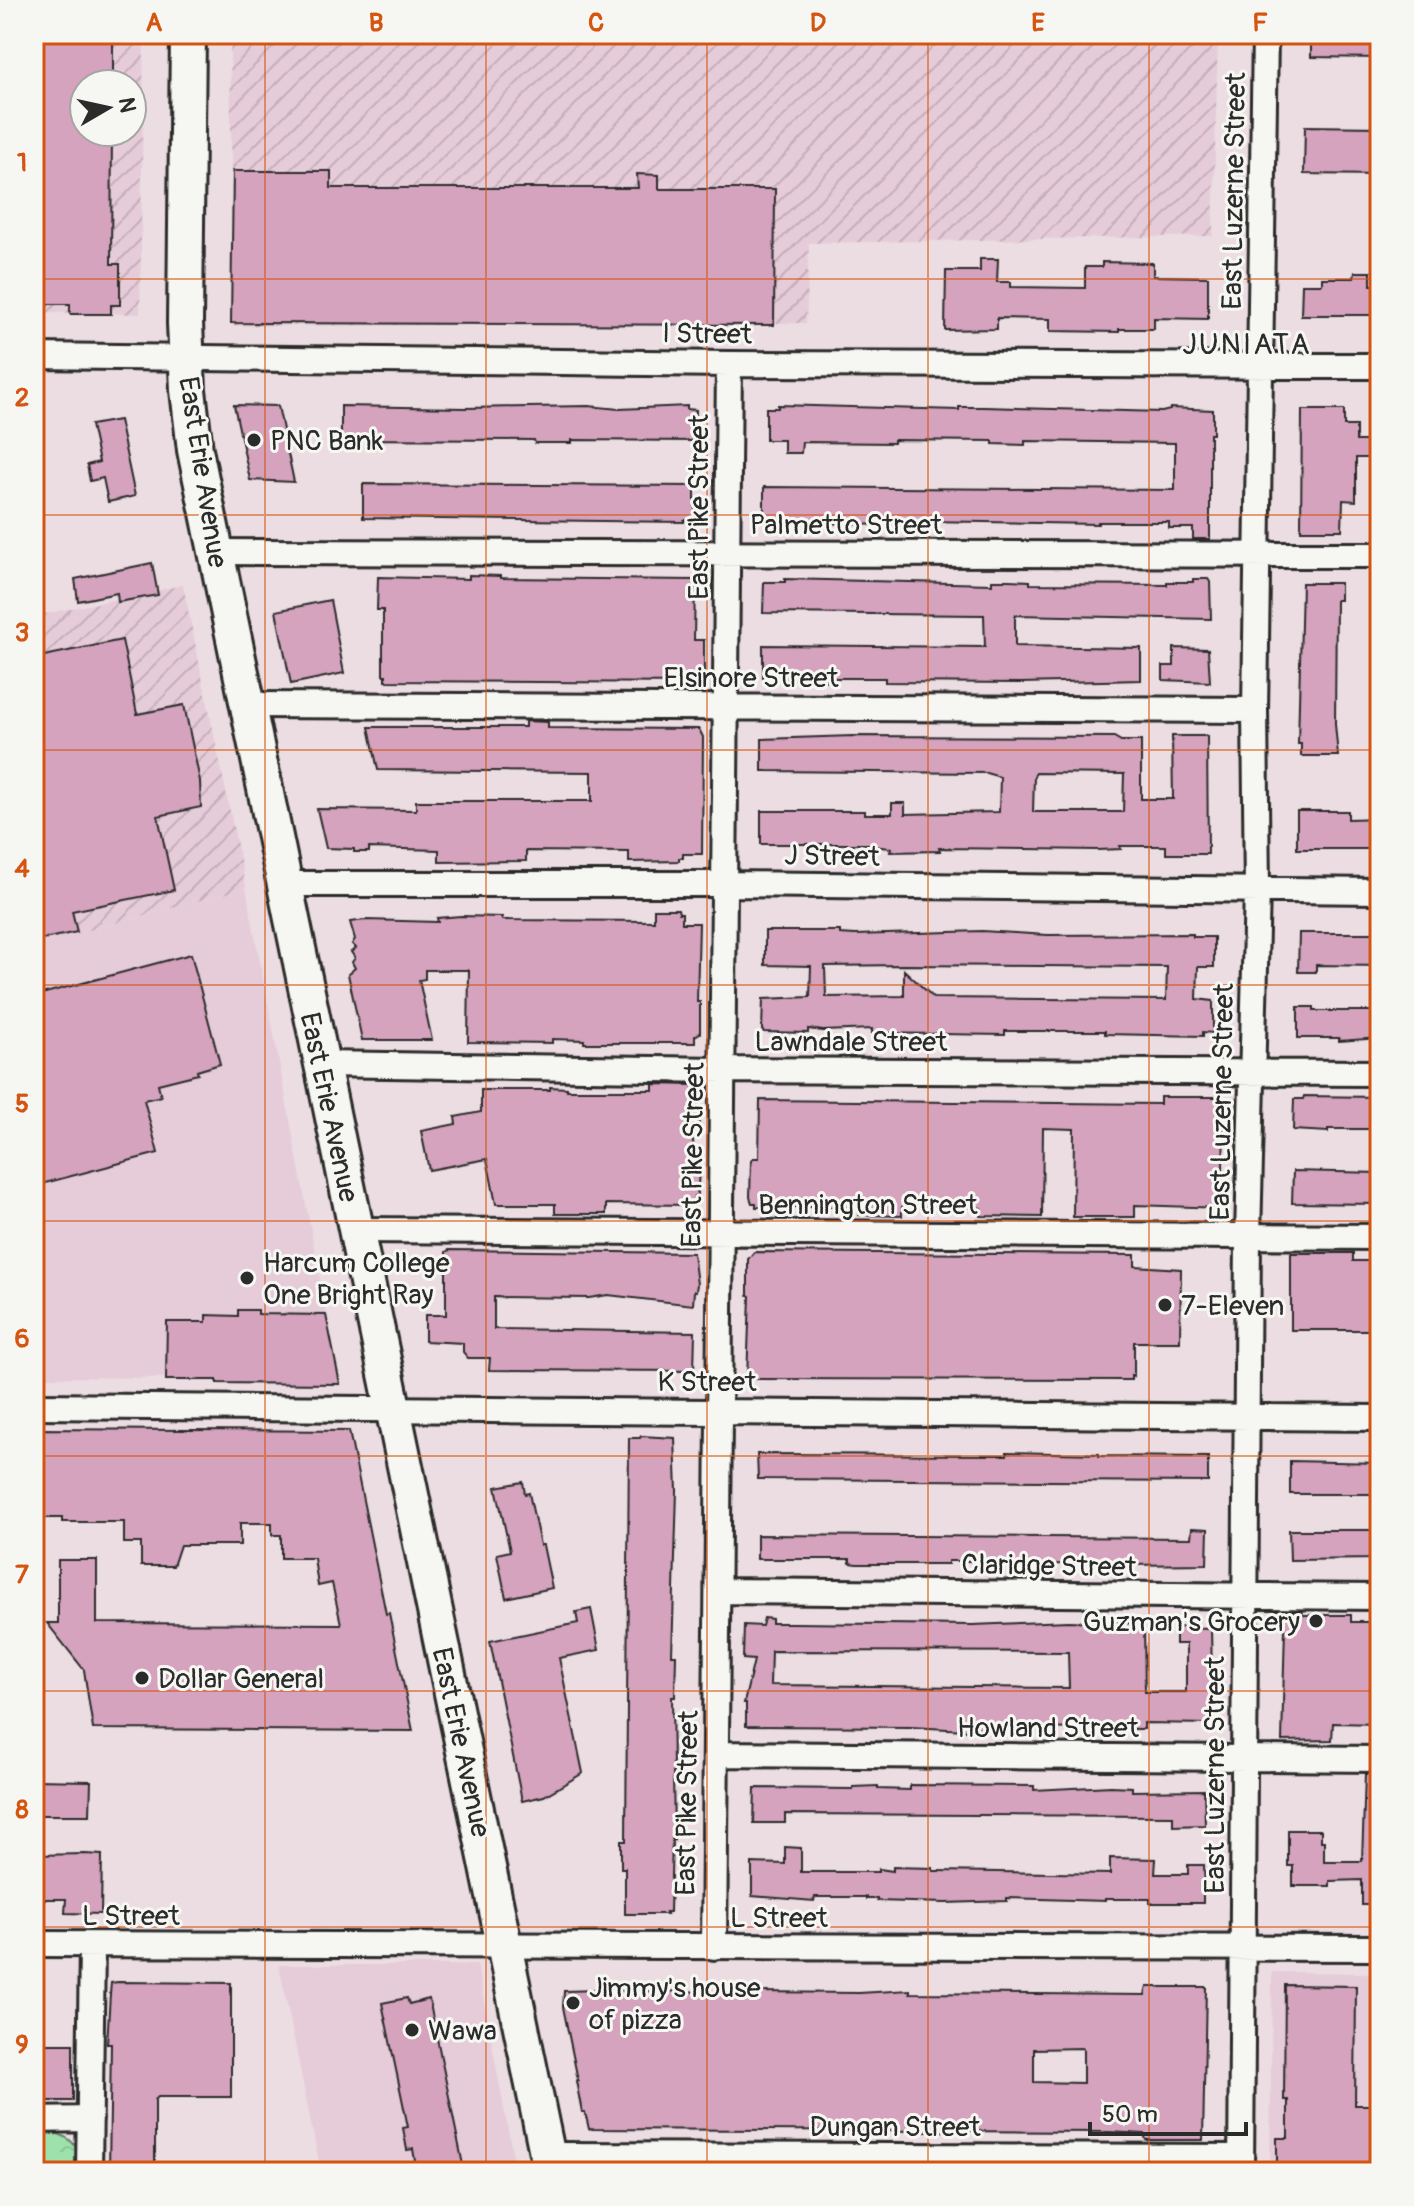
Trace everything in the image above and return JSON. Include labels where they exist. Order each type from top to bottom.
[{"type":"main road","name":"East Erie Avenue","points":[[188,34],[186,357],[193,434],[549,2164]]},
{"type":"street","name":"East Luzerne Street","points":[[1241,2164],[1248,1236],[1257,890],[1255,710],[1265,34]]},
{"type":"street","name":"I Street","points":[[34,356],[729,364],[1380,366]]},
{"type":"street","name":"East Pike Street","points":[[714,1947],[729,364]]},
{"type":"street","name":"Palmetto Street","points":[[215,552],[1380,555]]},
{"type":"street","name":"Elsinore Street","points":[[247,705],[1255,710]]},
{"type":"street","name":"J Street","points":[[284,884],[724,884],[1380,891]]},
{"type":"street","name":"Lawndale Street","points":[[321,1064],[722,1070],[1380,1073]]},
{"type":"street","name":"Bennington Street","points":[[355,1230],[1380,1237]]},
{"type":"street","name":"K Street","points":[[34,1406],[1380,1418]]},
{"type":"street","name":"Claridge Street","points":[[718,1591],[1380,1597]]},
{"type":"street","name":"Howland Street","points":[[716,1754],[1380,1759]]},
{"type":"street","name":"L Street","points":[[34,1944],[1380,1948]]},
{"type":"street","points":[[89,2172],[92,1945]]},
{"type":"street","points":[[34,2120],[90,2119]]},
{"type":"street","name":"Dungan Street","points":[[549,2164],[1241,2164]]},
{"type":"shaded area","points":[[34,34],[144,34],[144,68],[68,68],[68,148],[142,148],[140,314],[34,312]]},
{"type":"shaded area","points":[[230,34],[1218,34],[1213,236],[809,243],[806,323],[233,326]]},
{"type":"shaded area","points":[[183,585],[246,888],[34,945],[34,591],[40,615]]},
{"type":"shaded area","points":[[246,888],[339,1379],[34,1377],[34,945]]},
{"type":"shaded area","points":[[279,1965],[477,1965],[516,2172],[321,2172]]},
{"type":"shaded area","points":[[1272,1972],[1380,1973],[1380,2171],[1270,2169]]},
{"type":"green space","points":[[34,2130],[69,2139],[78,2152],[81,2172],[34,2172]]},
{"type":"building","points":[[34,34],[113,34],[113,68],[68,68],[68,148],[112,148],[111,264],[120,264],[120,305],[111,305],[111,314],[70,314],[70,304],[34,304]]},
{"type":"building","points":[[1311,34],[1380,34],[1380,58],[1311,57]]},
{"type":"building","points":[[1305,126],[1380,127],[1380,175],[1304,174]]},
{"type":"building","points":[[233,171],[331,171],[331,188],[638,188],[637,174],[659,175],[659,189],[775,189],[774,325],[231,323]]},
{"type":"building","points":[[980,259],[998,259],[997,282],[1011,282],[1011,287],[1085,288],[1085,267],[1102,267],[1102,262],[1153,263],[1153,276],[1208,277],[1208,319],[1154,318],[1154,329],[1119,329],[1119,332],[1050,331],[1050,319],[997,318],[997,329],[945,330],[946,271],[980,271]]},
{"type":"building","points":[[1355,272],[1371,272],[1371,285],[1380,285],[1380,315],[1301,315],[1302,284],[1322,284],[1322,278],[1354,278]]},
{"type":"building","points":[[234,405],[278,406],[294,482],[250,480]]},
{"type":"building","points":[[778,405],[959,410],[959,407],[984,407],[1162,412],[1170,408],[1213,410],[1213,434],[1210,434],[1210,539],[1193,539],[1193,528],[1169,528],[1169,522],[926,521],[926,525],[882,525],[764,521],[764,487],[1175,490],[1175,443],[1025,441],[1025,445],[993,444],[993,441],[802,442],[801,453],[784,453],[784,440],[766,440],[766,408],[778,408]]},
{"type":"building","points":[[341,406],[588,406],[619,409],[687,406],[687,409],[696,410],[696,441],[572,440],[572,443],[535,443],[534,440],[341,439]]},
{"type":"building","points":[[1302,410],[1344,410],[1344,426],[1356,426],[1356,441],[1380,441],[1380,458],[1356,458],[1356,501],[1343,500],[1342,530],[1301,530]]},
{"type":"building","points":[[119,420],[135,496],[108,502],[103,478],[90,481],[87,465],[99,462],[91,425]]},
{"type":"building","points":[[363,484],[695,486],[695,520],[363,518]]},
{"type":"building","points":[[152,563],[158,595],[118,602],[117,593],[78,601],[75,579]]},
{"type":"building","points":[[469,575],[695,580],[694,640],[704,640],[704,675],[698,683],[386,681],[386,675],[383,675],[383,610],[377,610],[378,577],[469,579]]},
{"type":"building","points":[[785,579],[992,584],[992,580],[1008,580],[1030,581],[1030,584],[1167,585],[1167,582],[1208,579],[1211,619],[1015,615],[1015,646],[1141,648],[1141,680],[885,682],[885,678],[827,678],[827,681],[763,677],[763,645],[985,647],[984,615],[763,613],[764,582],[785,582]]},
{"type":"building","points":[[1302,583],[1340,583],[1340,600],[1336,600],[1335,724],[1338,756],[1301,756],[1301,744],[1298,744]]},
{"type":"building","points":[[330,600],[344,673],[291,684],[276,611]]},
{"type":"building","points":[[122,640],[137,714],[184,705],[200,781],[201,807],[158,816],[174,890],[72,911],[77,932],[34,941],[34,658]]},
{"type":"building","points":[[1174,648],[1208,649],[1210,682],[1163,680],[1163,666],[1174,666]]},
{"type":"building","points":[[525,721],[548,722],[548,728],[699,729],[703,737],[702,854],[683,854],[679,861],[629,862],[629,852],[526,851],[526,861],[439,862],[439,850],[369,848],[369,852],[354,852],[354,849],[326,848],[317,809],[416,810],[416,801],[592,801],[592,772],[378,770],[369,727],[525,727]]},
{"type":"building","points":[[853,736],[1114,737],[1121,741],[1141,741],[1141,799],[1173,799],[1172,736],[1207,736],[1208,854],[1166,854],[1166,846],[1120,846],[1121,849],[1098,850],[939,848],[940,851],[890,852],[891,848],[869,844],[761,844],[761,811],[892,814],[892,803],[905,803],[905,814],[999,812],[1000,777],[986,773],[762,771],[762,739]],"holes":[[[1036,773],[1124,774],[1123,812],[1033,812]]]},
{"type":"building","points":[[1297,811],[1348,811],[1348,819],[1380,818],[1380,849],[1297,849]]},
{"type":"building","points":[[654,909],[678,909],[682,913],[682,923],[699,923],[697,1002],[700,1002],[700,1033],[695,1036],[695,1043],[584,1043],[584,1040],[552,1039],[552,1043],[468,1042],[469,970],[425,970],[425,979],[419,980],[432,1040],[362,1040],[348,974],[355,968],[352,962],[355,958],[351,952],[356,948],[352,944],[355,939],[350,922],[438,922],[437,918],[461,916],[502,917],[502,920],[654,921]]},
{"type":"building","points":[[765,931],[840,931],[840,934],[855,935],[982,931],[1048,935],[1193,934],[1193,937],[1214,937],[1214,967],[1198,967],[1197,999],[1213,1001],[1213,1033],[1203,1032],[1203,1036],[1105,1034],[1105,1031],[1005,1031],[1005,1035],[872,1033],[872,1029],[764,1032],[763,999],[810,997],[811,966],[765,965]],"holes":[[[825,966],[1167,967],[1166,1000],[934,998],[904,970],[904,996],[826,997]]]},
{"type":"building","points":[[1299,933],[1380,933],[1380,966],[1316,965],[1316,972],[1298,972]]},
{"type":"building","points":[[191,954],[220,1064],[197,1071],[198,1074],[158,1084],[161,1096],[144,1100],[158,1153],[34,1186],[34,996]]},
{"type":"building","points":[[1298,1007],[1314,1007],[1314,1011],[1380,1011],[1380,1038],[1339,1041],[1339,1038],[1298,1038]]},
{"type":"building","points":[[653,1084],[693,1085],[697,1088],[699,1122],[698,1129],[692,1128],[695,1167],[699,1172],[693,1205],[606,1204],[606,1214],[555,1214],[555,1204],[496,1204],[487,1159],[429,1170],[421,1131],[456,1124],[455,1117],[481,1112],[481,1090],[550,1090],[550,1087],[567,1090],[653,1090]]},
{"type":"building","points":[[1304,1096],[1378,1097],[1380,1129],[1328,1129],[1328,1132],[1293,1130],[1294,1099],[1303,1099]]},
{"type":"building","points":[[1160,1097],[1216,1097],[1221,1105],[1221,1128],[1224,1129],[1222,1208],[1135,1205],[1135,1217],[1073,1217],[1074,1129],[1043,1128],[1042,1217],[981,1216],[981,1208],[932,1205],[902,1207],[902,1216],[859,1215],[859,1207],[756,1207],[750,1197],[751,1161],[759,1158],[760,1100],[1160,1104]]},
{"type":"building","points":[[1293,1171],[1380,1173],[1380,1204],[1292,1203]]},
{"type":"building","points":[[446,1252],[693,1253],[697,1284],[693,1305],[608,1295],[589,1298],[494,1297],[494,1329],[695,1332],[694,1371],[489,1370],[490,1358],[468,1358],[463,1352],[463,1343],[425,1341],[425,1315],[446,1315]]},
{"type":"building","points":[[754,1252],[1135,1255],[1135,1266],[1181,1269],[1180,1342],[1134,1342],[1134,1376],[1131,1375],[1131,1380],[747,1379],[748,1259]]},
{"type":"building","points":[[1291,1253],[1353,1253],[1353,1261],[1380,1261],[1380,1330],[1291,1330]]},
{"type":"building","points":[[238,1310],[258,1310],[258,1314],[326,1315],[340,1384],[166,1380],[167,1322],[206,1322],[206,1315],[238,1316]]},
{"type":"building","points":[[34,1429],[349,1431],[413,1731],[93,1729],[84,1670],[47,1623],[58,1623],[58,1560],[97,1560],[97,1623],[341,1624],[332,1583],[318,1586],[314,1558],[281,1558],[281,1535],[272,1535],[272,1523],[240,1523],[240,1545],[180,1545],[173,1566],[141,1566],[141,1543],[124,1543],[124,1522],[62,1522],[62,1518],[34,1518]]},
{"type":"building","points":[[629,1438],[675,1438],[677,1491],[672,1655],[676,1655],[675,1697],[672,1697],[674,1840],[670,1912],[667,1914],[625,1914],[625,1868],[621,1868],[621,1841],[626,1841]]},
{"type":"building","points":[[1007,1452],[1208,1457],[1208,1482],[758,1479],[757,1454],[1007,1455]]},
{"type":"building","points":[[1290,1461],[1380,1463],[1380,1494],[1290,1494]]},
{"type":"building","points":[[523,1482],[525,1494],[529,1493],[552,1588],[506,1598],[497,1554],[510,1551],[496,1487]]},
{"type":"building","points":[[1192,1528],[1208,1529],[1207,1564],[1066,1562],[1016,1565],[1006,1564],[1005,1561],[948,1561],[948,1564],[856,1564],[850,1563],[850,1559],[757,1559],[757,1535],[1191,1538]]},
{"type":"building","points":[[1289,1530],[1380,1530],[1380,1559],[1290,1560]]},
{"type":"building","points":[[591,1609],[599,1650],[559,1658],[583,1773],[544,1796],[522,1801],[490,1641],[578,1623],[576,1612]]},
{"type":"building","points":[[1282,1611],[1303,1611],[1302,1615],[1351,1615],[1351,1622],[1380,1622],[1380,1724],[1333,1723],[1332,1740],[1282,1741],[1285,1627],[1282,1627]]},
{"type":"building","points":[[764,1618],[772,1619],[772,1623],[1133,1623],[1132,1626],[1144,1626],[1145,1692],[1186,1692],[1186,1644],[1176,1644],[1176,1627],[1211,1628],[1213,1721],[1212,1724],[1144,1723],[1144,1729],[746,1726],[744,1703],[754,1660],[743,1659],[744,1625],[762,1626]],"holes":[[[771,1651],[1068,1652],[1069,1688],[770,1685]]]},
{"type":"building","points":[[1365,1774],[1380,1774],[1380,1905],[1362,1905],[1362,1880],[1330,1881],[1330,1886],[1293,1886],[1293,1866],[1288,1866],[1288,1830],[1321,1830],[1324,1861],[1362,1861]]},
{"type":"building","points":[[34,1780],[91,1781],[90,1815],[34,1815]]},
{"type":"building","points":[[910,1785],[1034,1786],[1034,1790],[1111,1786],[1132,1787],[1132,1791],[1204,1790],[1205,1825],[1173,1826],[1173,1816],[785,1814],[785,1823],[754,1823],[755,1788],[853,1789],[878,1786],[878,1789],[910,1790]]},
{"type":"building","points":[[785,1847],[801,1848],[801,1872],[879,1872],[879,1869],[893,1871],[893,1867],[933,1868],[933,1871],[1110,1874],[1110,1858],[1156,1859],[1155,1874],[1188,1874],[1188,1865],[1204,1865],[1205,1893],[1203,1903],[1150,1903],[1150,1899],[1007,1898],[1007,1901],[945,1903],[877,1901],[866,1897],[815,1897],[814,1901],[752,1896],[752,1863],[785,1864]]},
{"type":"building","points":[[34,1855],[102,1855],[101,1914],[65,1913],[66,1899],[34,1899]]},
{"type":"building","points":[[111,1983],[231,1983],[231,2097],[158,2097],[155,2100],[155,2172],[109,2172],[111,2044],[107,2044]]},
{"type":"building","points":[[599,1984],[621,1985],[621,1991],[859,1993],[910,1990],[910,1993],[1145,1995],[1147,1987],[1206,1987],[1203,2140],[1146,2140],[1144,2134],[1109,2132],[589,2129],[576,2081],[563,2007],[564,1991],[599,1990]],"holes":[[[1083,2048],[1083,2083],[1034,2082],[1034,2049]]]},
{"type":"building","points":[[1285,1985],[1356,1986],[1355,2105],[1380,2105],[1380,2172],[1277,2172],[1277,2138],[1288,2138],[1288,2100],[1284,2100]]},
{"type":"building","points":[[407,1998],[409,2004],[429,1999],[463,2165],[416,2167],[413,2149],[407,2150],[403,2128],[408,2127],[382,2003]]},
{"type":"building","points":[[34,2044],[73,2044],[73,2101],[34,2101]]},
{"type":"place","name":"PNC Bank","points":[[254,440]]},
{"type":"place","name":"Harcum College One Bright Ray","points":[[247,1278]]},
{"type":"place","name":"7-Eleven","points":[[1165,1305]]},
{"type":"place","name":"Guzman's Grocery","points":[[1316,1621]]},
{"type":"place","name":"Dollar General","points":[[142,1678]]},
{"type":"place","name":"Jimmy's house of pizza","points":[[573,2003]]},
{"type":"place","name":"Wawa","points":[[412,2030]]},
{"type":"district","name":"JUNIATA","points":[[1247,344]]}]
